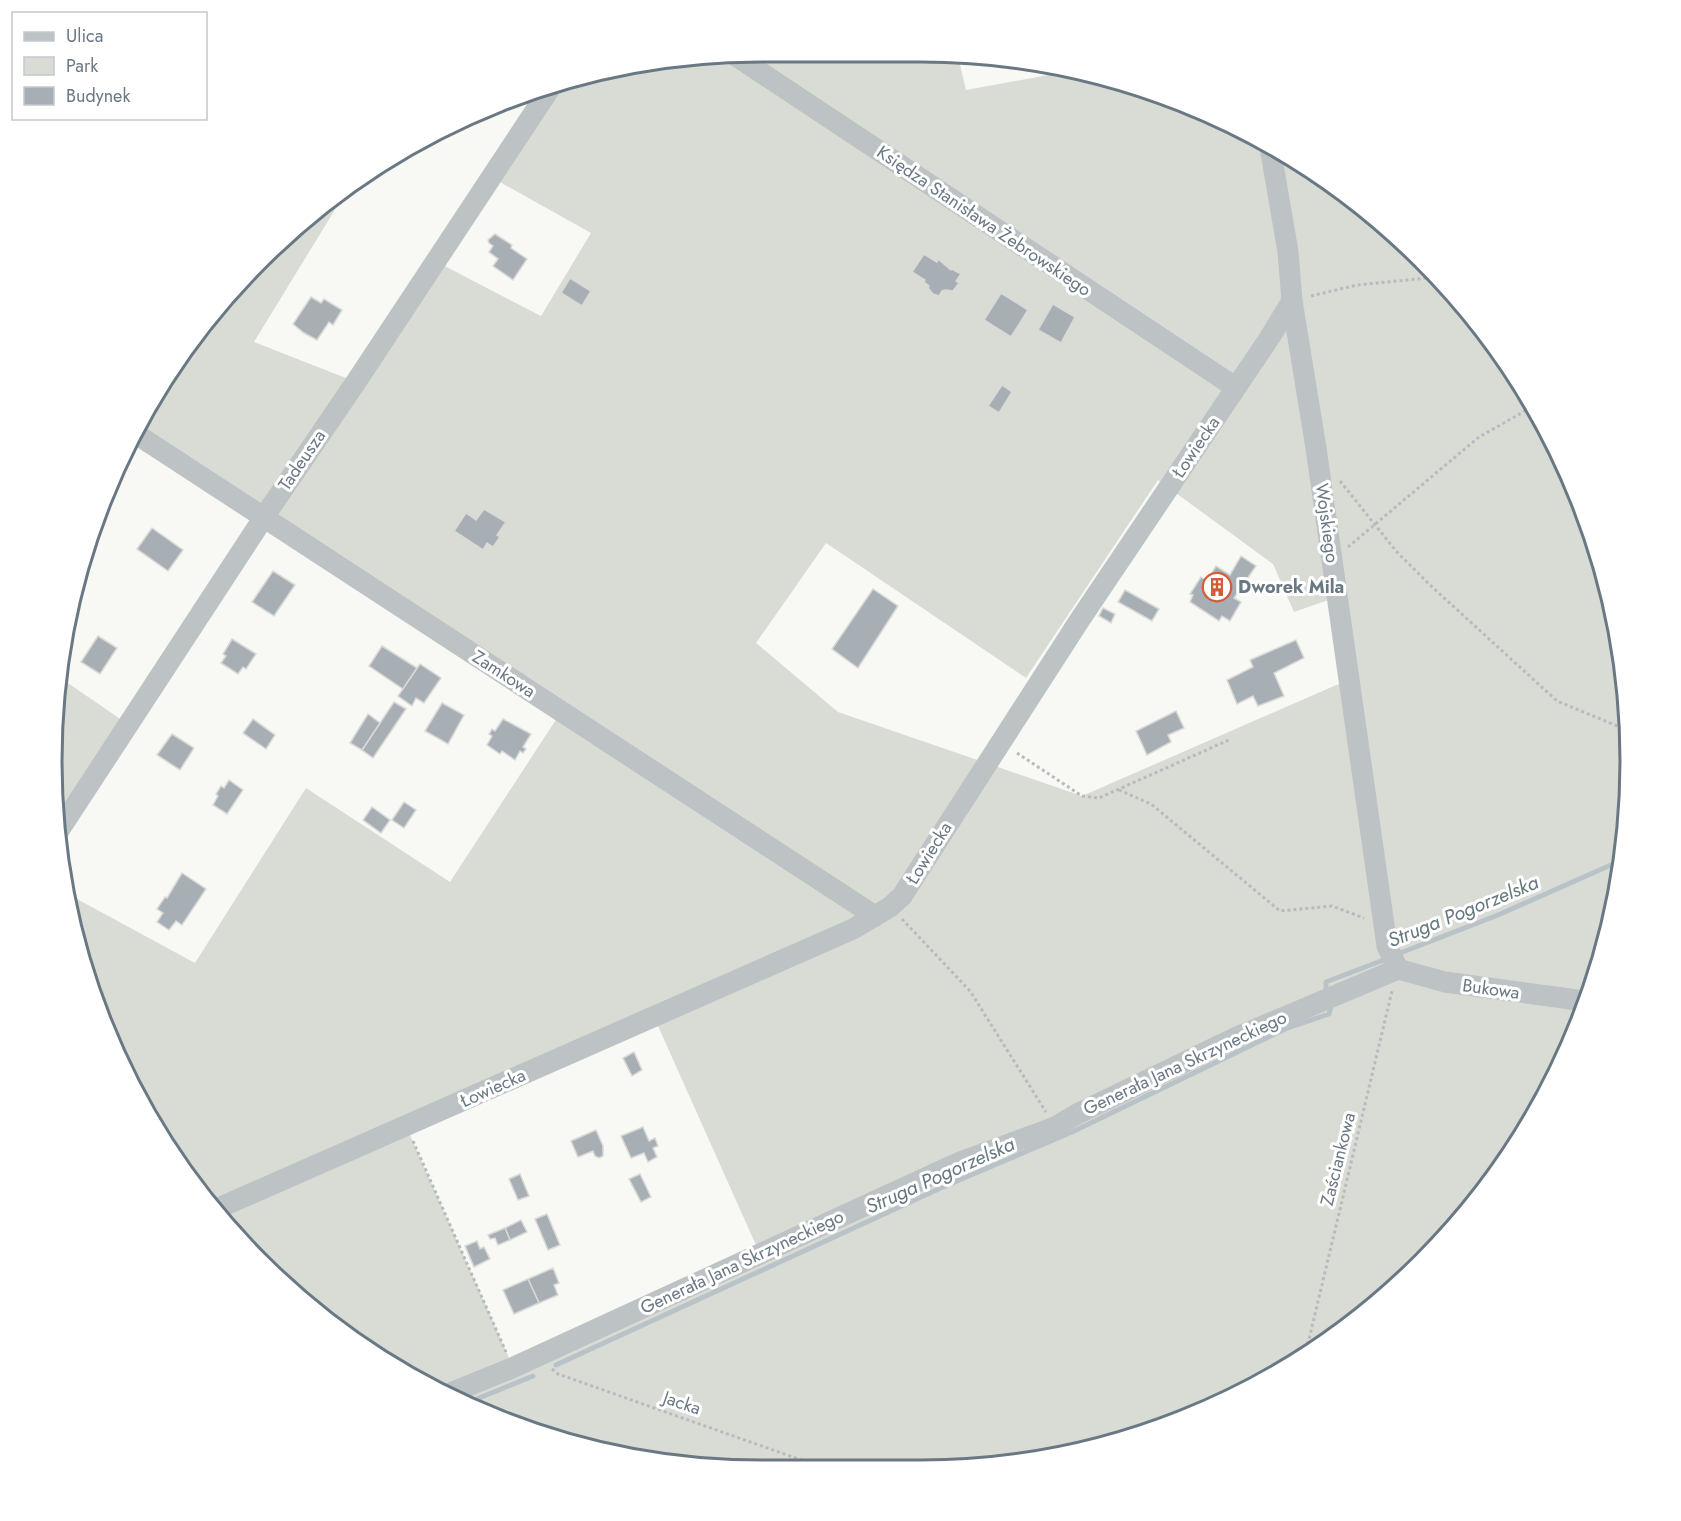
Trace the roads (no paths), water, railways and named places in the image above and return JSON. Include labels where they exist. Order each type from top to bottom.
[{"type":"street","name":"Księdza Stanisława Żebrowskiego","points":[[746,62],[1235,387]]},
{"type":"street","name":"Tadeusza","points":[[64,822],[264,517],[545,96]]},
{"type":"street","name":"Wojskiego","points":[[1272,156],[1288,252],[1292,301],[1391,950]]},
{"type":"street","name":"Łowiecka","points":[[223,1206],[853,929],[902,897],[1078,621],[1292,301]]},
{"type":"street","name":"Zamkowa","points":[[141,437],[883,911]]},
{"type":"street","name":"Bukowa","points":[[1391,950],[1445,982],[1576,1000]]},
{"type":"street","name":"Generała Jana Skrzyneckiego","points":[[458,1390],[513,1368],[960,1162],[1055,1127],[1237,1036],[1391,950]]},
{"type":"waterway","name":"Struga Pogorzelska","points":[[1395,955],[1498,915],[1612,865]]},
{"type":"waterway","name":"Struga Pogorzelska","points":[[1326,993],[1326,982],[1386,959]]},
{"type":"waterway","name":"Struga Pogorzelska","points":[[556,1365],[945,1186],[1072,1132],[1285,1029],[1329,1014],[1331,1007]]},
{"type":"waterway","name":"Struga Pogorzelska","points":[[477,1399],[533,1376]]},
{"type":"place","name":"Dworek Mila","points":[[1217,587]]}]
